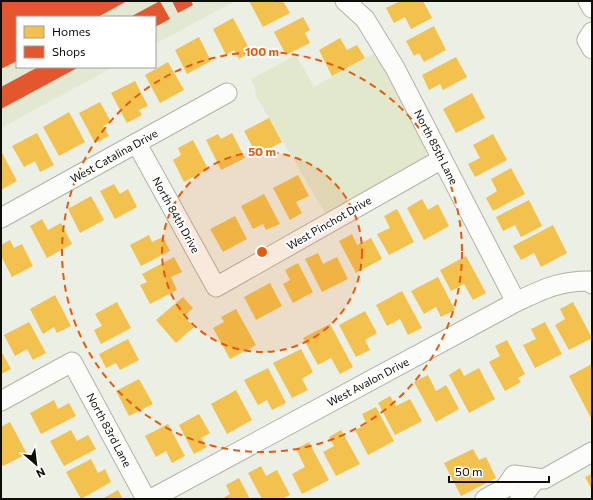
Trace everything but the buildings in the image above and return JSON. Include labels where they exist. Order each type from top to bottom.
[{"type":"street","name":"North 85th Lane","points":[[345,1],[365,19],[395,68],[516,302]]},
{"type":"street","points":[[588,1],[592,8]]},
{"type":"street","points":[[592,32],[587,40],[592,49]]},
{"type":"street","name":"West Catalina Drive","points":[[1,218],[227,93]]},
{"type":"street","name":"North 84th Drive","points":[[137,144],[216,287]]},
{"type":"street","name":"West Pinchot Drive","points":[[216,287],[442,159]]},
{"type":"street","name":"West Avalon Drive","points":[[151,499],[516,302],[545,288],[564,282],[591,283]]},
{"type":"street","name":"North 83rd Lane","points":[[1,401],[72,362],[146,499]]},
{"type":"street","points":[[485,499],[505,488],[514,475],[544,479],[592,452]]},
{"type":"street","points":[[520,499],[537,478]]},
{"type":"shaded area","points":[[1,1],[235,1],[156,43],[156,16],[16,16],[16,68],[111,68],[1,128]]},
{"type":"shaded area","points":[[375,53],[425,148],[426,155],[420,163],[325,213],[256,96],[255,87],[251,79],[296,55],[314,87]]}]
